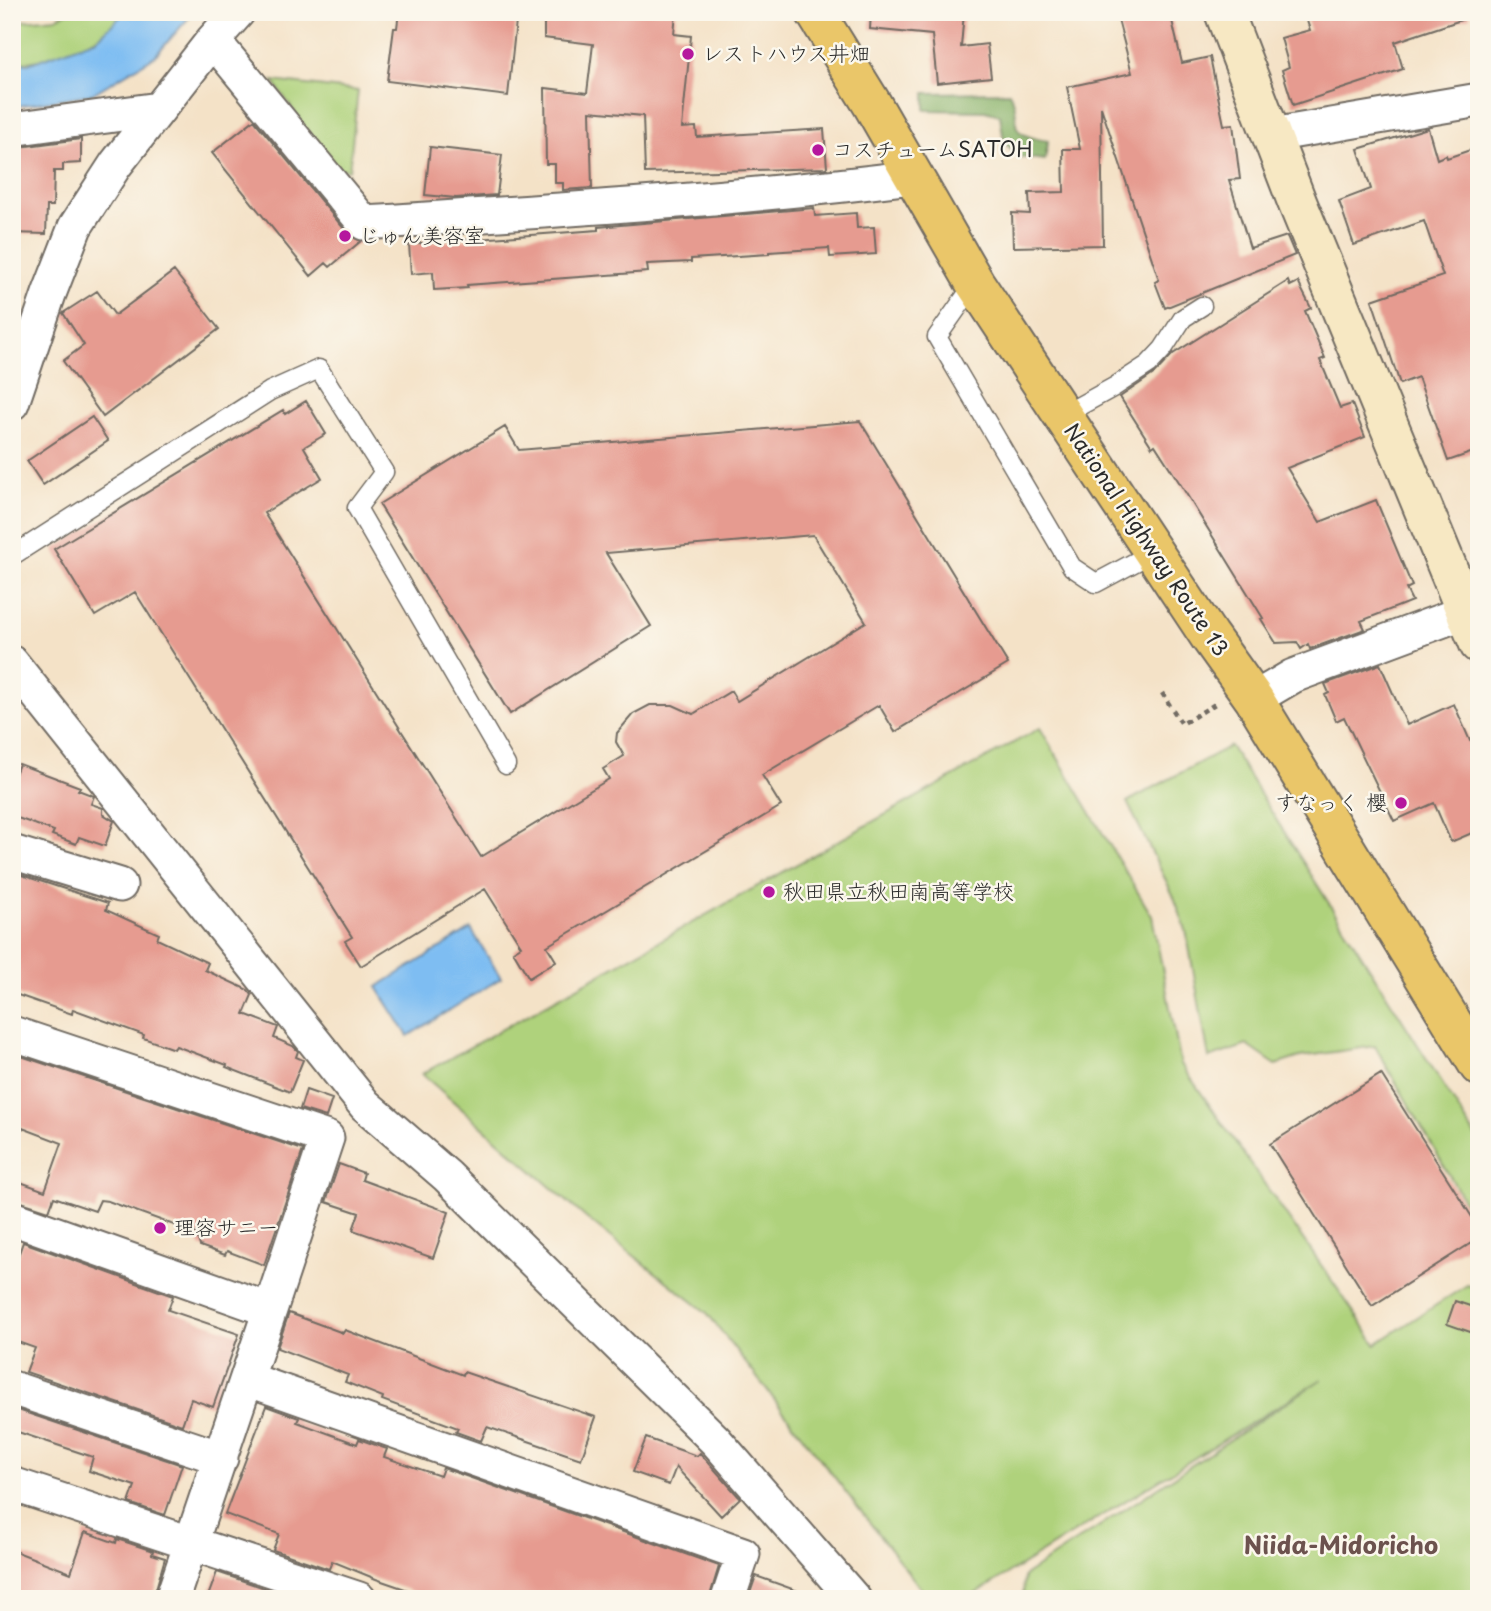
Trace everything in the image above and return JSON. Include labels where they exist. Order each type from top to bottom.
[{"type":"highway","name":"National Highway Route 13","points":[[815,12],[872,104],[975,283],[1254,699],[1479,1066]]},
{"type":"street","points":[[12,403],[75,227],[116,164],[213,40],[239,12]]},
{"type":"street","points":[[1224,12],[1302,214],[1472,628],[1293,676],[1254,699]]},
{"type":"street","points":[[213,40],[364,223],[540,211],[913,177]]},
{"type":"street","points":[[1272,135],[1479,100]]},
{"type":"street","points":[[12,129],[159,109]]},
{"type":"street","points":[[12,663],[365,1105],[457,1185],[716,1441],[854,1599]]},
{"type":"street","points":[[12,852],[120,885]]},
{"type":"street","points":[[12,1033],[327,1138]]},
{"type":"street","points":[[172,1599],[327,1138],[365,1105]]},
{"type":"street","points":[[12,1218],[270,1310]]},
{"type":"street","points":[[247,1380],[743,1554],[728,1599]]},
{"type":"street","points":[[12,1388],[221,1458]]},
{"type":"street","points":[[12,1484],[359,1599]]},
{"type":"lane","points":[[975,283],[937,337],[1072,567],[1096,583],[1154,552]]},
{"type":"lane","points":[[1063,415],[1149,364],[1163,349],[1183,318],[1202,306]]},
{"type":"lane","points":[[12,556],[270,391],[319,369],[384,472],[357,508],[506,765]]},
{"type":"path","points":[[1161,693],[1182,724],[1215,704]]},
{"type":"green space","points":[[68,12],[144,12],[98,38],[63,53],[28,62],[12,62],[12,22],[56,18]]},
{"type":"green space","points":[[273,81],[358,91],[349,170],[333,168]]},
{"type":"green space","points":[[1009,92],[1014,102],[1018,129],[1032,138],[1048,141],[1045,160],[1020,157],[1004,142],[1000,115],[985,111],[925,110],[925,93]]},
{"type":"green space","points":[[1040,728],[1152,916],[1181,1064],[1376,1344],[1467,1285],[1479,1289],[1479,1599],[1023,1599],[1024,1576],[1322,1379],[967,1599],[929,1599],[707,1313],[586,1218],[422,1074]]},
{"type":"green space","points":[[1230,746],[1479,1142],[1479,1227],[1375,1046],[1300,1057],[1276,1065],[1247,1045],[1209,1058],[1186,930],[1174,897],[1127,802]]},
{"type":"water","points":[[125,12],[194,12],[155,56],[92,94],[12,107],[12,62],[28,64],[97,39]]},
{"type":"water","points":[[471,929],[501,978],[408,1036],[377,987]]},
{"type":"building","points":[[399,12],[517,12],[508,96],[387,81],[394,28],[397,28]]},
{"type":"building","points":[[544,12],[676,12],[674,34],[691,36],[682,128],[696,127],[697,137],[824,129],[827,168],[645,173],[643,116],[590,111],[592,188],[563,190],[563,183],[555,183],[555,164],[546,164],[545,88],[587,93],[593,44],[544,38]]},
{"type":"building","points":[[871,12],[964,12],[961,47],[987,44],[991,77],[937,83],[932,35],[870,29]]},
{"type":"building","points":[[1116,12],[1170,12],[1182,63],[1210,57],[1224,125],[1233,124],[1240,179],[1229,180],[1250,248],[1287,236],[1295,255],[1165,308],[1155,282],[1159,280],[1101,107],[1103,245],[1013,247],[1012,213],[1030,214],[1029,193],[1064,192],[1063,149],[1080,149],[1067,87],[1132,73]]},
{"type":"building","points":[[1304,12],[1469,12],[1470,17],[1395,42],[1403,69],[1293,105],[1282,70],[1289,67],[1281,38],[1310,30]]},
{"type":"building","points":[[254,120],[349,235],[361,241],[330,267],[326,263],[311,276],[212,153]]},
{"type":"building","points":[[1428,128],[1437,159],[1479,147],[1479,450],[1448,461],[1418,377],[1400,384],[1372,300],[1443,276],[1424,221],[1354,245],[1339,201],[1371,189],[1358,149]]},
{"type":"building","points":[[81,139],[81,163],[63,164],[63,171],[54,171],[53,206],[47,206],[46,234],[12,233],[12,148]]},
{"type":"building","points":[[430,147],[502,155],[497,195],[456,198],[425,195]]},
{"type":"building","points":[[814,208],[815,216],[856,213],[857,228],[874,227],[876,254],[830,257],[829,248],[769,252],[691,259],[691,262],[647,264],[648,272],[467,285],[468,288],[434,290],[433,272],[411,274],[409,244],[598,230],[598,227]]},
{"type":"building","points":[[174,271],[219,329],[103,417],[63,361],[84,345],[63,313],[97,291],[115,315]]},
{"type":"building","points":[[1288,281],[1290,286],[1298,282],[1311,308],[1305,311],[1325,358],[1320,360],[1340,408],[1352,404],[1365,437],[1287,468],[1320,522],[1376,500],[1412,586],[1406,589],[1412,601],[1361,621],[1365,629],[1310,649],[1308,644],[1301,649],[1297,642],[1276,643],[1179,482],[1155,445],[1152,447],[1120,397],[1155,373],[1173,354]]},
{"type":"building","points":[[306,401],[326,434],[304,447],[322,478],[264,513],[481,857],[609,779],[603,769],[624,756],[616,742],[617,733],[633,714],[650,705],[673,705],[693,714],[731,691],[737,701],[866,622],[813,535],[606,553],[651,626],[510,714],[379,504],[505,427],[519,450],[860,421],[1008,664],[895,732],[879,705],[762,775],[781,806],[547,946],[556,961],[529,978],[513,951],[521,946],[485,889],[361,966],[345,941],[352,937],[135,592],[95,616],[54,549],[283,410],[285,414]]},
{"type":"building","points":[[92,417],[108,441],[43,485],[27,461]]},
{"type":"building","points":[[1380,664],[1407,725],[1454,704],[1470,741],[1479,737],[1479,830],[1451,842],[1434,803],[1394,821],[1344,717],[1336,721],[1325,695],[1329,693],[1325,684]]},
{"type":"building","points":[[19,764],[80,787],[78,790],[94,796],[91,804],[103,808],[103,814],[114,821],[105,846],[79,837],[76,844],[52,835],[54,831],[12,816],[12,782]]},
{"type":"building","points":[[12,872],[108,903],[106,910],[159,934],[157,939],[208,963],[205,970],[248,990],[252,995],[244,1014],[278,1027],[274,1038],[293,1046],[298,1051],[296,1057],[303,1060],[290,1092],[226,1067],[227,1065],[176,1046],[174,1049],[143,1038],[144,1035],[73,1009],[72,1014],[12,993]]},
{"type":"building","points":[[12,1053],[303,1150],[264,1265],[227,1251],[225,1255],[200,1246],[196,1233],[108,1201],[100,1200],[95,1211],[54,1197],[49,1211],[12,1199],[12,1179],[45,1191],[62,1143],[12,1124]]},
{"type":"building","points":[[1381,1074],[1479,1228],[1479,1238],[1372,1306],[1270,1144]]},
{"type":"building","points":[[306,1090],[332,1099],[326,1117],[300,1109]]},
{"type":"building","points":[[339,1164],[364,1173],[362,1180],[449,1212],[433,1258],[353,1230],[359,1213],[326,1202]]},
{"type":"building","points":[[23,1242],[173,1296],[168,1310],[239,1334],[213,1407],[191,1399],[182,1425],[26,1372],[35,1348],[12,1340],[12,1273]]},
{"type":"building","points":[[1455,1301],[1479,1309],[1479,1335],[1447,1324]]},
{"type":"building","points":[[289,1313],[343,1333],[345,1330],[463,1375],[464,1372],[596,1417],[581,1459],[487,1427],[481,1441],[456,1432],[458,1428],[382,1400],[383,1397],[345,1382],[348,1375],[277,1348]]},
{"type":"building","points":[[266,1406],[299,1418],[297,1422],[357,1444],[359,1439],[387,1449],[384,1457],[440,1476],[443,1468],[719,1566],[709,1599],[434,1599],[332,1561],[329,1569],[273,1550],[279,1534],[225,1514]]},
{"type":"building","points":[[12,1408],[182,1465],[165,1515],[129,1503],[135,1486],[89,1471],[93,1457],[12,1430]]},
{"type":"building","points":[[646,1438],[697,1456],[700,1453],[740,1498],[721,1516],[676,1467],[669,1485],[633,1472]]},
{"type":"building","points":[[85,1532],[116,1543],[117,1539],[165,1558],[153,1599],[12,1599],[12,1550],[71,1573]]},
{"type":"building","points":[[217,1572],[297,1599],[207,1599]]},
{"type":"building","points":[[756,1576],[812,1596],[811,1599],[748,1599]]},
{"type":"place","name":"レストハウス井畑","points":[[688,54]]},
{"type":"place","name":"コスチュームSATOH","points":[[818,150]]},
{"type":"place","name":"じゅん美容室","points":[[345,236]]},
{"type":"place","name":"すなっく 櫻","points":[[1401,803]]},
{"type":"place","name":"秋田県立秋田南高等学校","points":[[769,892]]},
{"type":"place","name":"理容サニー","points":[[160,1228]]},
{"type":"district","name":"Niida-Midoricho","points":[[1341,1546]]}]
